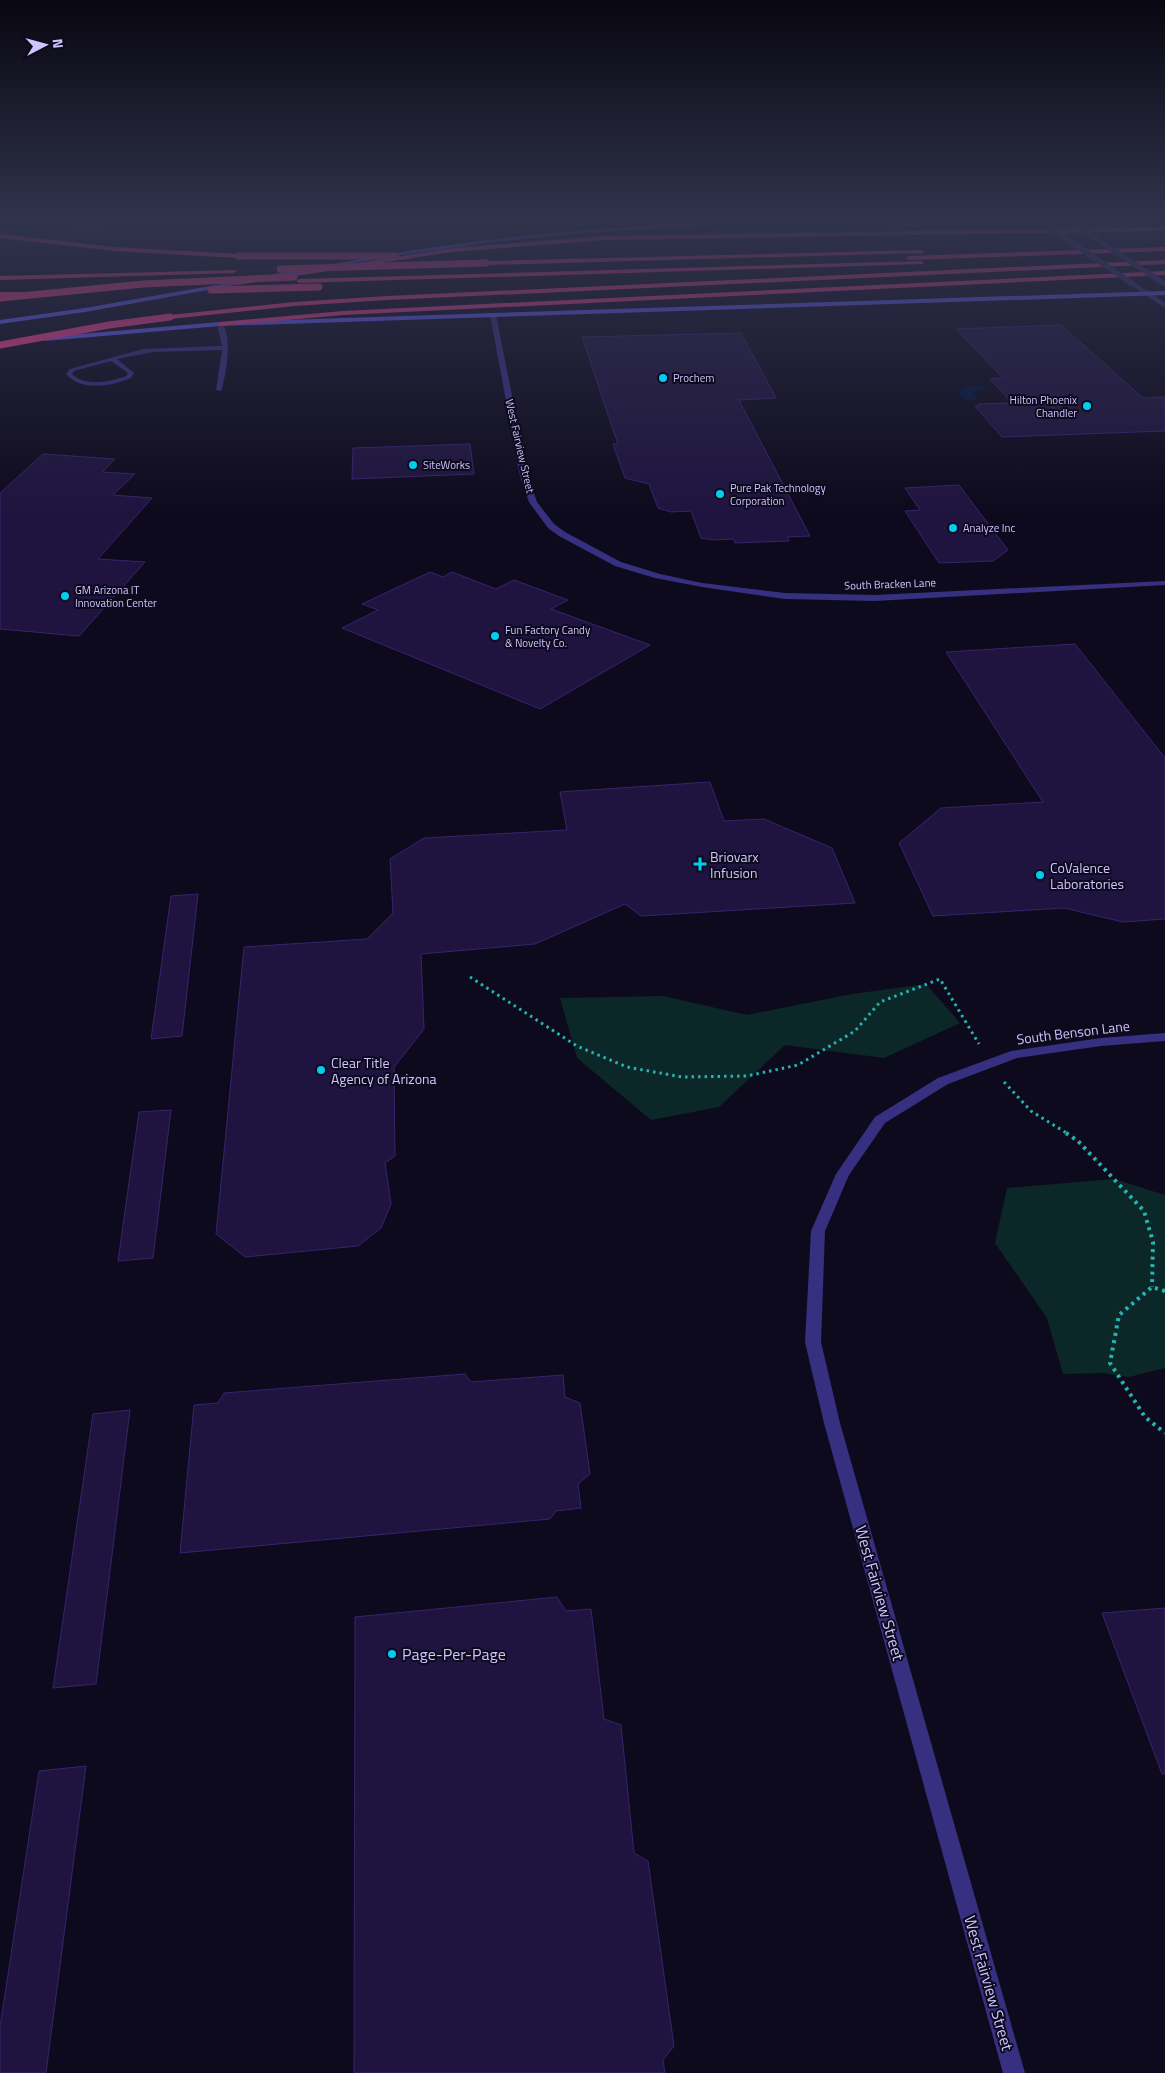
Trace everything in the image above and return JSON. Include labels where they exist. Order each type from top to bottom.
[{"type":"highway","points":[[0,344],[158,319]]},
{"type":"highway","points":[[220,324],[274,319]]},
{"type":"main road","points":[[0,322],[23,319]]},
{"type":"main road","points":[[0,344],[220,324],[380,319]]},
{"type":"street","name":"West Fairview Street","points":[[494,319],[524,476],[533,502],[551,526],[562,534],[618,564]]},
{"type":"street","points":[[218,390],[225,348],[225,334],[220,324]]},
{"type":"street","points":[[113,359],[131,373],[129,377],[121,381],[94,383],[79,381],[72,378],[69,374],[72,370],[113,359],[144,351],[225,348]]},
{"type":"street","name":"South Bracken Lane","points":[[618,564],[658,576],[702,585],[803,597],[875,598],[1165,582]]},
{"type":"street","name":"South Benson Lane","points":[[880,1120],[943,1080],[1015,1054],[1101,1042],[1165,1037]]},
{"type":"street","name":"West Fairview Street","points":[[880,1120],[843,1174],[818,1231],[813,1342],[832,1423],[1014,2073]]},
{"type":"path","points":[[470,977],[577,1046],[627,1066],[682,1077],[747,1076],[798,1065],[855,1031],[880,1002],[940,979],[971,1029],[988,1064],[1013,1094],[1031,1111],[1078,1140],[1144,1211],[1153,1242],[1152,1288]]},
{"type":"path","points":[[1152,1288],[1165,1291]]},
{"type":"path","points":[[1152,1288],[1118,1315],[1110,1363],[1145,1417],[1165,1433]]},
{"type":"green space","points":[[926,984],[960,1023],[884,1058],[785,1045],[719,1107],[651,1120],[577,1058],[560,998],[663,996],[747,1015],[852,994]]},
{"type":"green space","points":[[1114,1179],[1165,1195],[1165,1368],[1129,1377],[1103,1373],[1063,1374],[1047,1318],[995,1243],[1007,1188]]},
{"type":"water","points":[[967,386],[984,386],[988,389],[972,392],[978,400],[965,400],[957,391]]},
{"type":"building","points":[[1061,325],[1143,398],[1165,397],[1165,431],[1002,437],[975,406],[980,406],[978,404],[1012,403],[990,379],[1003,378],[956,329]]},
{"type":"building","points":[[741,333],[776,398],[739,400],[810,536],[787,537],[789,541],[735,543],[734,539],[713,540],[701,538],[691,511],[671,512],[658,508],[649,484],[625,478],[613,444],[618,444],[582,337]]},
{"type":"building","name":"SiteWorks","points":[[470,444],[474,474],[352,479],[353,448]]},
{"type":"building","points":[[43,454],[115,459],[102,472],[135,474],[113,495],[152,498],[98,559],[145,562],[79,636],[0,629],[0,493]]},
{"type":"building","name":"Analyze Inc","points":[[959,485],[1008,550],[993,561],[939,563],[905,511],[920,510],[905,488]]},
{"type":"building","name":"Fun Factory Candy & Novelty Co.","points":[[430,572],[443,577],[452,572],[496,589],[514,580],[568,600],[551,609],[650,645],[540,709],[342,628],[378,610],[362,604]]},
{"type":"building","points":[[1075,644],[1165,758],[1165,919],[1123,922],[1064,908],[933,916],[899,843],[941,808],[1043,802],[946,652]]},
{"type":"building","points":[[710,782],[724,821],[764,819],[832,848],[855,903],[641,916],[625,904],[535,944],[421,954],[424,1029],[394,1067],[395,1156],[385,1163],[391,1204],[381,1228],[358,1246],[245,1257],[216,1234],[244,947],[367,939],[393,913],[390,859],[424,838],[567,830],[560,792]]},
{"type":"building","points":[[198,894],[182,1036],[151,1039],[171,896]]},
{"type":"building","points":[[171,1110],[153,1258],[118,1261],[139,1112]]},
{"type":"building","points":[[465,1374],[471,1382],[563,1375],[565,1397],[580,1403],[590,1474],[578,1484],[581,1508],[556,1511],[550,1519],[180,1553],[194,1405],[218,1403],[224,1393]]},
{"type":"building","points":[[130,1410],[96,1684],[53,1688],[93,1414]]},
{"type":"building","points":[[557,1597],[566,1611],[591,1609],[604,1719],[621,1725],[634,1853],[648,1861],[674,2046],[663,2060],[665,2073],[354,2073],[355,1617]]},
{"type":"building","points":[[1165,1608],[1165,1774],[1162,1774],[1102,1613]]},
{"type":"building","points":[[86,1766],[46,2073],[0,2073],[0,2027],[39,1771]]},
{"type":"place","name":"Prochem","points":[[663,378]]},
{"type":"place","name":"Hilton Phoenix Chandler","points":[[1087,406]]},
{"type":"place","name":"SiteWorks","points":[[413,465]]},
{"type":"place","name":"Pure Pak Technology Corporation","points":[[720,494]]},
{"type":"place","name":"Analyze Inc","points":[[953,528]]},
{"type":"place","name":"GM Arizona IT Innovation Center","points":[[65,596]]},
{"type":"place","name":"Fun Factory Candy & Novelty Co.","points":[[495,636]]},
{"type":"place","name":"Briovarx Infusion","points":[[700,864]]},
{"type":"place","name":"CoValence Laboratories","points":[[1040,875]]},
{"type":"place","name":"Clear Title Agency of Arizona","points":[[321,1070]]},
{"type":"place","name":"Page-Per-Page","points":[[392,1654]]}]
